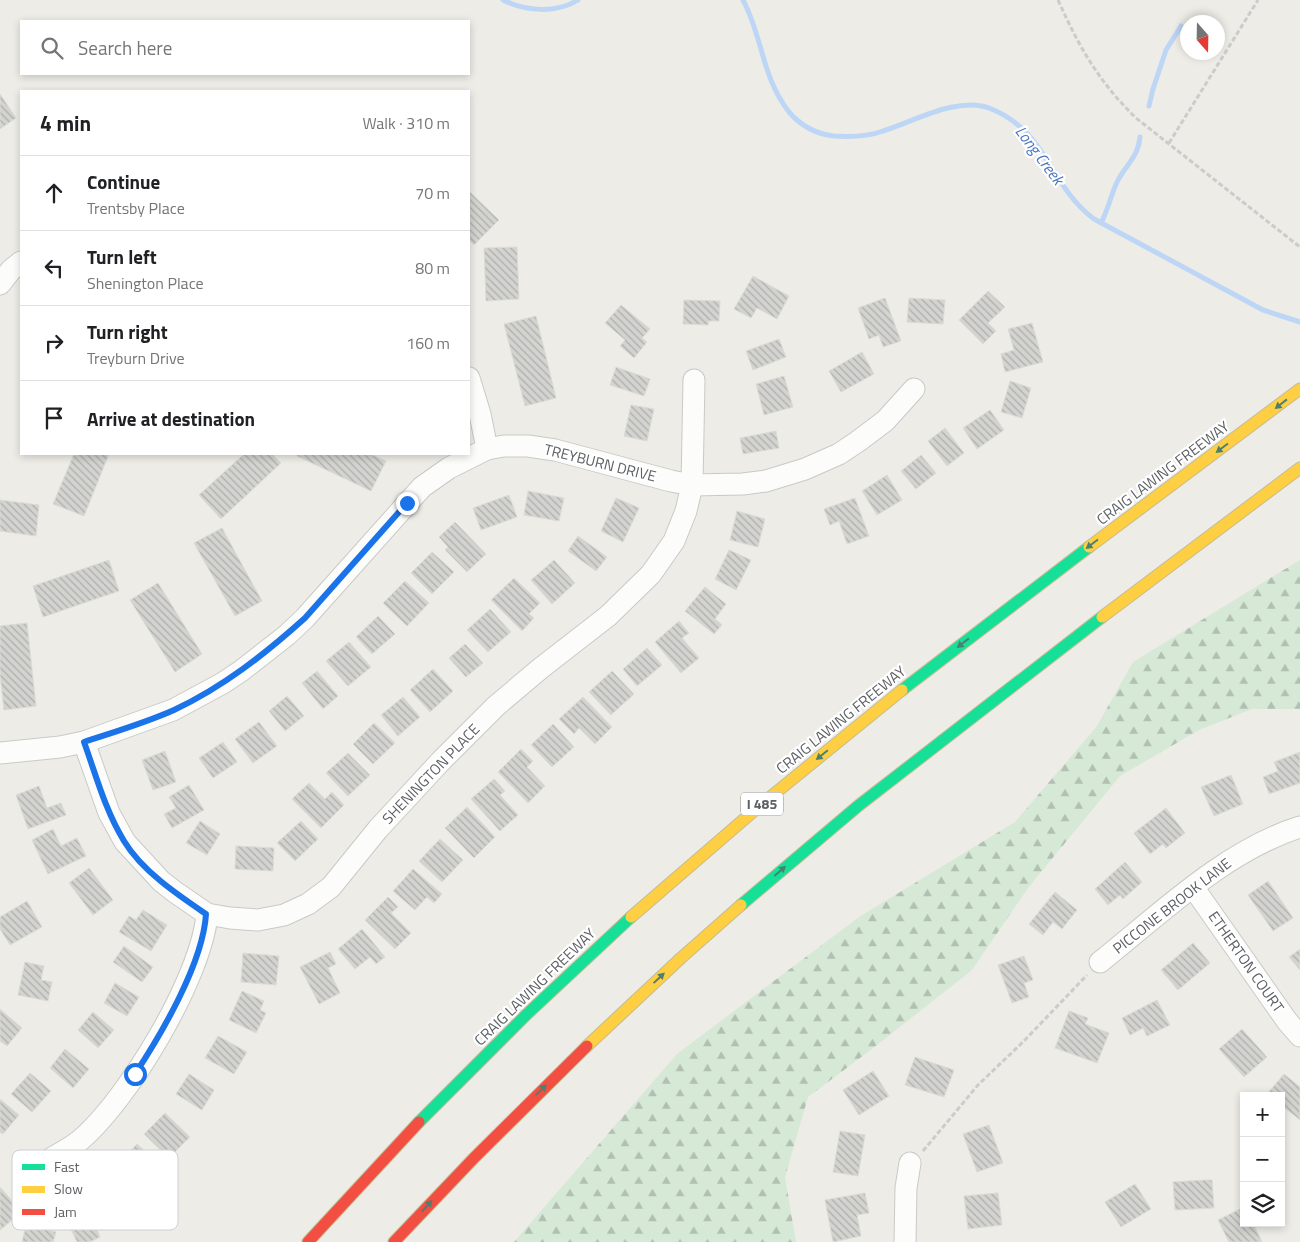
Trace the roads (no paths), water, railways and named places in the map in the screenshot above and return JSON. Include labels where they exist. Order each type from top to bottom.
[{"type":"highway","name":"CRAIG LAWING FREEWAY","points":[[308,1242],[359,1186],[529,1013],[600,945],[690,865],[856,726],[1049,576],[1300,389]]},
{"type":"highway","points":[[394,1242],[519,1111],[604,1028],[794,858],[935,744],[1300,468]]},
{"type":"street","points":[[0,284],[11,270],[20,263]]},
{"type":"street","name":"SHENINGTON PLACE","points":[[84,742],[109,813],[125,842],[161,881],[206,914],[258,920],[284,915],[308,904],[331,887],[378,829],[440,762],[496,706],[608,616],[651,574],[674,541],[686,511],[692,485],[694,380]]},
{"type":"street","points":[[470,381],[480,414],[487,449]]},
{"type":"street","name":"TREYBURN DRIVE","points":[[0,753],[60,747],[84,742],[173,710],[223,684],[305,618],[422,487],[448,468],[487,449],[504,446],[528,446],[555,450],[692,485],[743,484],[766,481],[805,470],[839,454],[885,421],[914,388]]},
{"type":"street","name":"PICCONE BROOK LANE","points":[[1100,962],[1211,872],[1257,844],[1300,827]]},
{"type":"street","name":"ETHERTON COURT","points":[[1193,887],[1287,1021],[1300,1036]]},
{"type":"street","points":[[66,1150],[88,1132],[114,1103],[148,1054],[170,1016],[193,964],[206,927],[206,914]]},
{"type":"street","points":[[905,1242],[906,1188],[910,1163]]},
{"type":"waterway","name":"Long Creek","points":[[503,0],[531,9],[550,9],[578,0]]},
{"type":"waterway","name":"Long Creek","points":[[743,0],[755,28],[773,85],[789,112],[809,128],[834,136],[865,135],[877,133],[949,108],[963,105],[989,108],[1008,118],[1024,130],[1036,144],[1067,191],[1079,206],[1094,219],[1263,310],[1300,322]]},
{"type":"waterway","points":[[1149,106],[1166,50],[1180,28]]},
{"type":"waterway","points":[[1101,223],[1117,182],[1137,150],[1140,137]]}]
